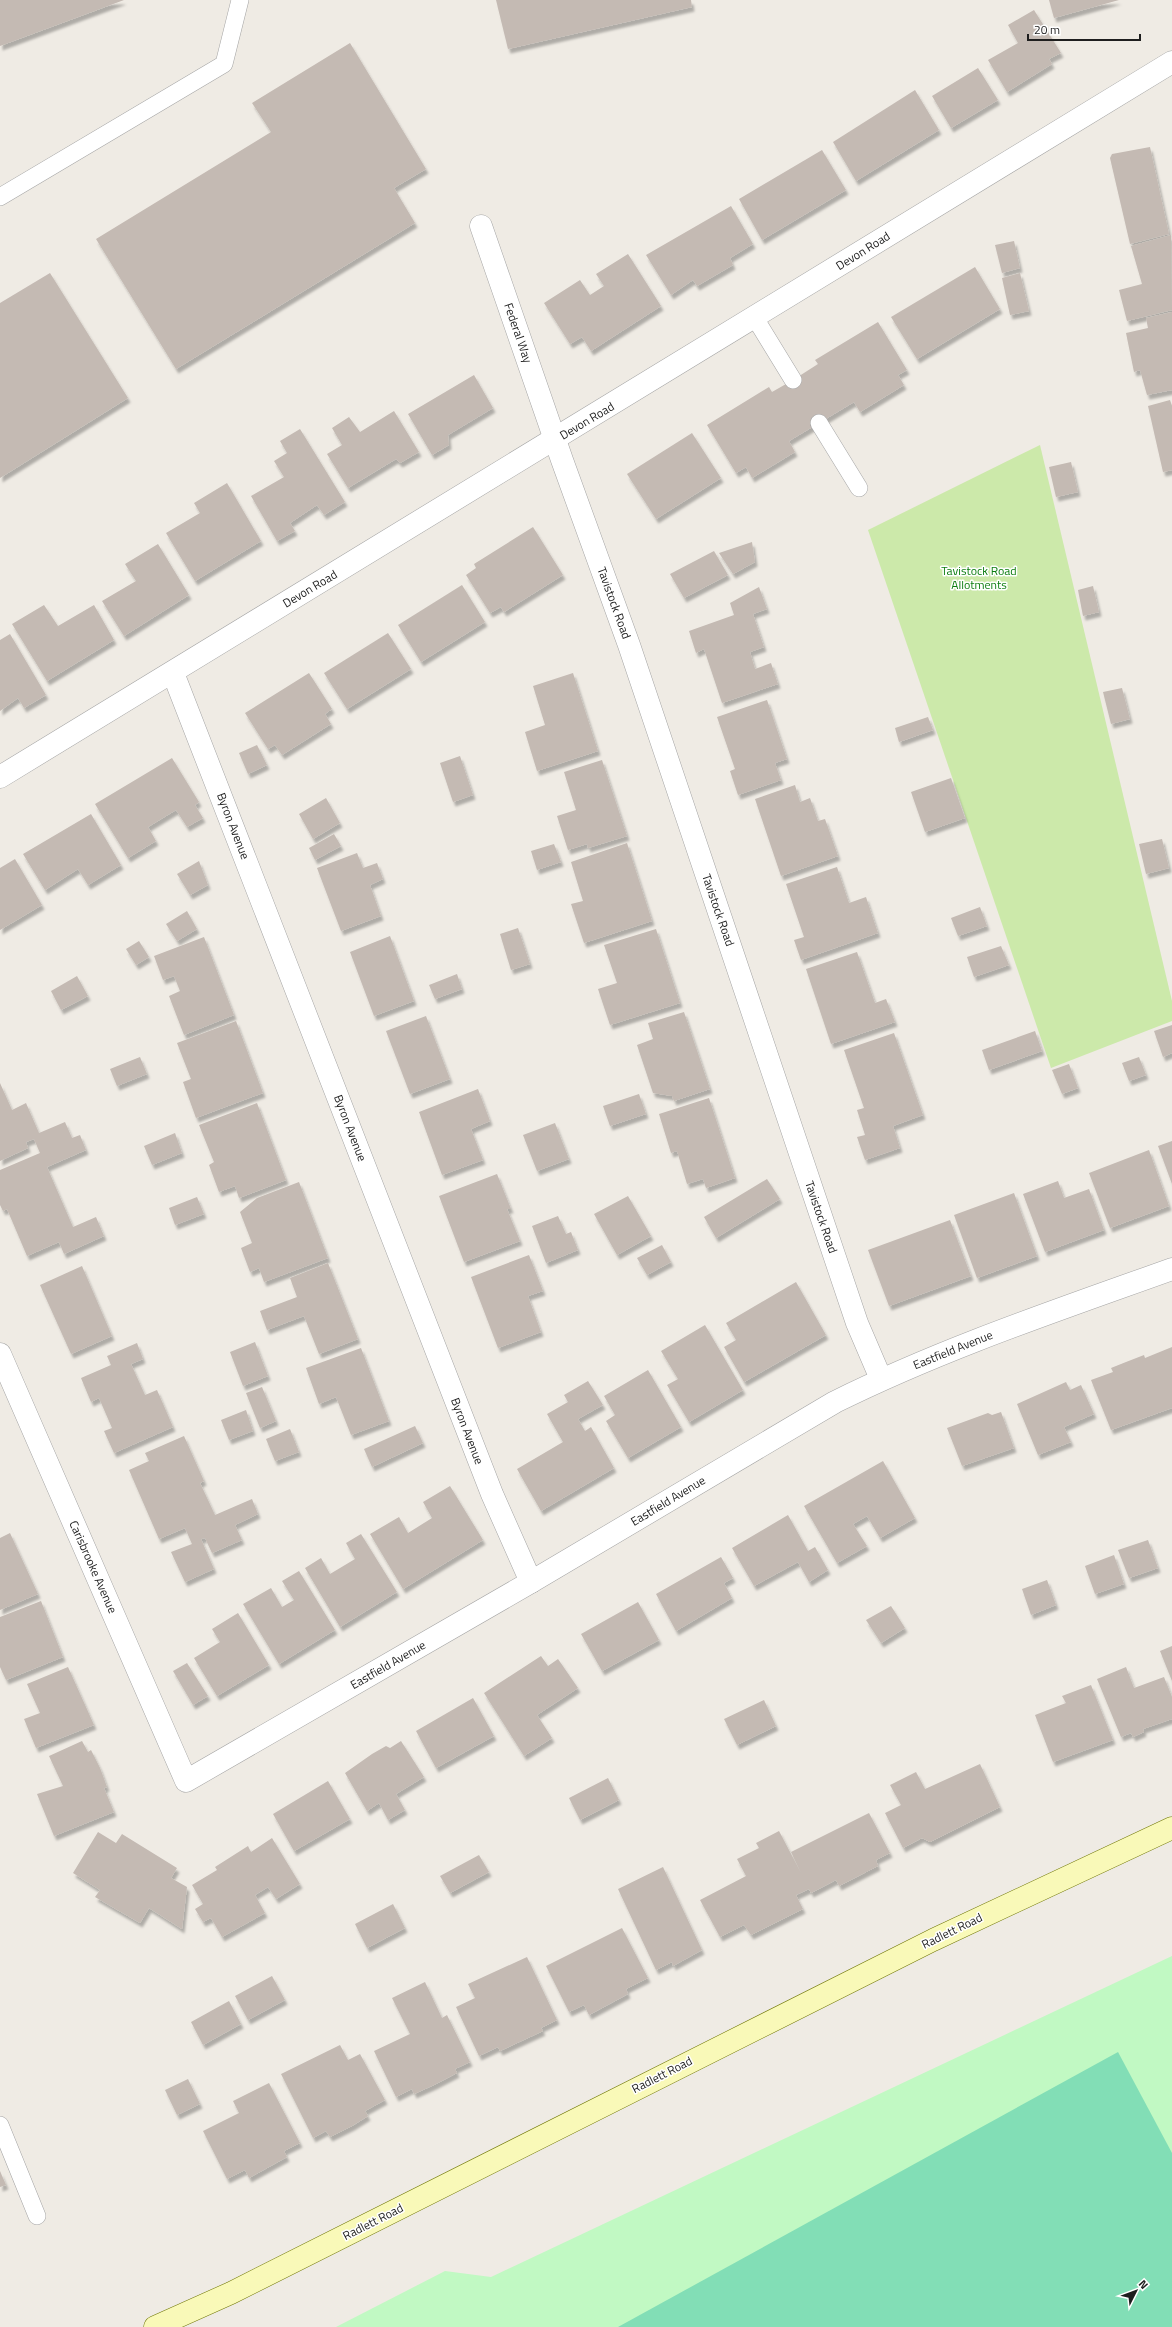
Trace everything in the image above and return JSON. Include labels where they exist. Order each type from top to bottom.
[{"type":"street","name":"Devon Road","points":[[0,777],[755,318],[1172,62]]},
{"type":"street","name":"Federal Way","points":[[481,226],[555,440]]},
{"type":"street","name":"Tavistock Road","points":[[555,440],[631,652],[857,1323],[881,1379]]},
{"type":"street","name":"Byron Avenue","points":[[173,673],[492,1494],[531,1582]]},
{"type":"street","name":"Eastfield Avenue","points":[[186,1781],[531,1582],[835,1402],[881,1379],[956,1348],[1172,1269]]},
{"type":"street","name":"Carisbrooke Avenue","points":[[0,1354],[186,1781]]},
{"type":"street","name":"Radlett Road","points":[[155,2327],[231,2293],[933,1940],[1172,1828]]},
{"type":"lane","points":[[0,197],[224,64],[240,0]]},
{"type":"lane","points":[[755,318],[793,380]]},
{"type":"lane","points":[[819,423],[859,488]]},
{"type":"lane","points":[[0,2125],[37,2216]]},
{"type":"green space","name":"Tavistock Road Allotments","points":[[1040,445],[1172,1001],[1172,1021],[1051,1068],[868,530]]},
{"type":"green space","points":[[1172,1956],[1172,2327],[336,2327],[445,2271],[491,2277]]},
{"type":"green space","points":[[1118,2052],[1172,2153],[1172,2327],[618,2327]]},
{"type":"building","points":[[0,0],[124,0],[0,46]]},
{"type":"building","points":[[496,0],[691,0],[692,7],[508,49]]},
{"type":"building","points":[[1049,0],[1119,0],[1054,18]]},
{"type":"building","points":[[1034,10],[1061,53],[1049,59],[1052,64],[1007,92],[988,60],[1018,43],[1008,25]]},
{"type":"building","points":[[350,43],[426,169],[394,188],[415,223],[176,369],[96,239],[271,132],[252,103]]},
{"type":"building","points":[[978,68],[998,100],[951,128],[932,96]]},
{"type":"building","points":[[915,90],[939,130],[856,181],[833,142]]},
{"type":"building","points":[[1150,147],[1169,234],[1130,244],[1110,158],[1112,154]]},
{"type":"building","points":[[822,150],[846,190],[762,240],[739,199]]},
{"type":"building","points":[[731,206],[753,244],[730,258],[733,265],[697,286],[693,280],[671,295],[646,255]]},
{"type":"building","points":[[1171,235],[1172,310],[1127,321],[1119,290],[1142,284],[1131,246]]},
{"type":"building","points":[[1014,241],[1020,268],[1002,273],[995,245]]},
{"type":"building","points":[[628,254],[661,306],[591,351],[582,337],[570,344],[544,303],[580,280],[590,295],[604,286],[596,274]]},
{"type":"building","points":[[975,267],[1000,309],[917,359],[891,317]]},
{"type":"building","points":[[50,273],[128,398],[0,478],[0,303]]},
{"type":"building","points":[[1020,273],[1029,311],[1010,315],[1002,278]]},
{"type":"building","points":[[1172,312],[1172,390],[1147,395],[1140,370],[1134,372],[1126,333],[1148,328],[1146,318]]},
{"type":"building","points":[[878,322],[907,370],[898,375],[904,385],[860,412],[854,402],[789,441],[795,452],[752,478],[746,467],[736,473],[707,425],[769,387],[772,392],[793,380],[818,364],[815,360]]},
{"type":"building","points":[[474,375],[493,408],[448,435],[449,445],[432,455],[408,414]]},
{"type":"building","points":[[1170,400],[1172,406],[1172,470],[1163,472],[1148,406]]},
{"type":"building","points":[[394,411],[419,452],[400,463],[396,459],[348,488],[327,454],[342,445],[332,428],[349,417],[360,432]]},
{"type":"building","points":[[300,429],[345,502],[324,515],[317,505],[290,523],[295,531],[277,541],[251,496],[284,477],[274,461],[287,453],[280,441]]},
{"type":"building","points":[[692,433],[721,478],[656,519],[627,474]]},
{"type":"building","points":[[1071,462],[1078,492],[1056,497],[1049,467]]},
{"type":"building","points":[[227,483],[261,541],[195,581],[166,533],[200,513],[194,503]]},
{"type":"building","points":[[533,527],[563,575],[504,612],[501,607],[490,613],[466,575],[476,568],[474,564]]},
{"type":"building","points":[[752,542],[755,562],[733,574],[719,553]]},
{"type":"building","points":[[158,544],[189,595],[124,636],[102,601],[136,581],[125,564]]},
{"type":"building","points":[[714,551],[728,575],[684,598],[670,574]]},
{"type":"building","points":[[462,585],[485,622],[421,662],[398,625]]},
{"type":"building","points":[[1093,586],[1099,612],[1083,616],[1078,590]]},
{"type":"building","points":[[759,587],[767,609],[753,614],[764,647],[750,652],[755,669],[771,663],[778,684],[722,703],[704,649],[696,653],[689,631],[734,615],[730,603]]},
{"type":"building","points":[[44,605],[58,626],[94,605],[114,640],[47,681],[12,624]]},
{"type":"building","points":[[388,633],[411,669],[347,709],[324,673]]},
{"type":"building","points":[[10,634],[46,695],[24,708],[18,698],[0,711],[0,640]]},
{"type":"building","points":[[309,673],[332,709],[325,714],[331,724],[282,755],[275,745],[268,749],[245,713]]},
{"type":"building","points":[[573,673],[598,751],[537,771],[525,732],[545,725],[533,686]]},
{"type":"building","points":[[1122,688],[1130,719],[1111,724],[1103,692]]},
{"type":"building","points":[[767,700],[787,759],[775,763],[781,780],[738,795],[730,771],[735,769],[717,717]]},
{"type":"building","points":[[928,717],[933,730],[899,742],[895,728]]},
{"type":"building","points":[[257,745],[267,765],[248,774],[239,753]]},
{"type":"building","points":[[460,756],[473,795],[453,802],[440,763]]},
{"type":"building","points":[[172,758],[199,802],[195,805],[203,818],[187,827],[176,810],[148,827],[156,841],[128,858],[95,804]]},
{"type":"building","points":[[602,760],[627,836],[588,848],[587,844],[568,850],[557,816],[576,810],[564,772]]},
{"type":"building","points":[[951,778],[965,818],[925,832],[911,792]]},
{"type":"building","points":[[795,785],[800,802],[810,798],[818,821],[825,819],[838,856],[781,876],[755,799]]},
{"type":"building","points":[[326,798],[340,823],[313,839],[299,814]]},
{"type":"building","points":[[91,814],[121,865],[88,885],[78,869],[45,890],[23,854]]},
{"type":"building","points":[[334,834],[341,846],[315,860],[309,848]]},
{"type":"building","points":[[1162,839],[1169,868],[1146,874],[1139,844]]},
{"type":"building","points":[[627,843],[652,921],[584,943],[571,904],[583,901],[571,862]]},
{"type":"building","points":[[554,844],[561,862],[537,870],[531,851]]},
{"type":"building","points":[[357,853],[363,868],[377,863],[383,879],[370,885],[381,916],[341,931],[317,868]]},
{"type":"building","points":[[15,859],[42,905],[0,930],[0,868]]},
{"type":"building","points":[[199,861],[208,885],[190,895],[177,874]]},
{"type":"building","points":[[837,867],[849,903],[866,897],[878,933],[801,960],[794,940],[804,937],[786,884]]},
{"type":"building","points":[[980,907],[987,926],[958,936],[951,918]]},
{"type":"building","points":[[187,911],[197,929],[177,941],[166,924]]},
{"type":"building","points":[[518,928],[530,964],[511,970],[500,934]]},
{"type":"building","points":[[656,929],[680,1003],[610,1025],[598,989],[617,983],[604,945]]},
{"type":"building","points":[[390,936],[414,1001],[374,1016],[350,952]]},
{"type":"building","points":[[204,937],[234,1015],[184,1035],[169,996],[180,991],[174,976],[163,980],[154,956]]},
{"type":"building","points":[[139,941],[149,957],[136,965],[126,949]]},
{"type":"building","points":[[1001,946],[1009,965],[974,977],[967,957]]},
{"type":"building","points":[[857,952],[875,1003],[886,999],[895,1022],[831,1044],[806,969]]},
{"type":"building","points":[[457,974],[462,989],[435,999],[429,985]]},
{"type":"building","points":[[77,976],[88,996],[61,1010],[51,991]]},
{"type":"building","points":[[684,1012],[710,1089],[674,1101],[672,1096],[653,1093],[637,1045],[653,1039],[648,1023]]},
{"type":"building","points":[[426,1016],[450,1079],[410,1094],[386,1031]]},
{"type":"building","points":[[236,1021],[263,1093],[196,1118],[183,1082],[191,1079],[177,1043]]},
{"type":"building","points":[[1172,1025],[1172,1053],[1163,1057],[1154,1031]]},
{"type":"building","points":[[1035,1031],[1042,1051],[989,1070],[982,1050]]},
{"type":"building","points":[[894,1033],[923,1115],[893,1126],[900,1148],[865,1160],[857,1137],[865,1135],[857,1110],[864,1108],[844,1050]]},
{"type":"building","points":[[140,1057],[147,1074],[117,1086],[110,1069]]},
{"type":"building","points":[[1139,1057],[1146,1075],[1129,1081],[1122,1063]]},
{"type":"building","points":[[1069,1064],[1078,1088],[1062,1094],[1052,1070]]},
{"type":"building","points":[[0,1083],[12,1110],[26,1103],[39,1133],[65,1122],[72,1138],[80,1135],[86,1150],[47,1167],[73,1227],[96,1217],[104,1236],[64,1254],[59,1242],[27,1256],[7,1209],[3,1211],[0,1205],[0,1170],[40,1153],[34,1139],[26,1142],[28,1148],[0,1161]]},
{"type":"building","points":[[478,1089],[490,1121],[471,1129],[483,1160],[442,1175],[419,1112]]},
{"type":"building","points":[[639,1094],[646,1114],[610,1126],[603,1106]]},
{"type":"building","points":[[709,1098],[735,1178],[706,1188],[703,1179],[687,1184],[677,1151],[671,1153],[659,1114]]},
{"type":"building","points":[[257,1103],[286,1180],[239,1198],[235,1186],[219,1192],[209,1165],[214,1162],[199,1125]]},
{"type":"building","points":[[555,1123],[569,1159],[537,1171],[523,1135]]},
{"type":"building","points":[[175,1133],[182,1153],[152,1165],[144,1146]]},
{"type":"building","points":[[1172,1141],[1172,1184],[1158,1146]]},
{"type":"building","points":[[1149,1150],[1169,1206],[1110,1228],[1089,1173]]},
{"type":"building","points":[[497,1174],[511,1209],[507,1209],[520,1241],[464,1262],[439,1196]]},
{"type":"building","points":[[767,1179],[780,1199],[716,1238],[704,1217]]},
{"type":"building","points":[[1058,1181],[1064,1198],[1089,1189],[1104,1230],[1045,1252],[1023,1194]]},
{"type":"building","points":[[299,1182],[328,1258],[264,1282],[259,1268],[250,1272],[241,1248],[252,1243],[240,1212],[257,1198]]},
{"type":"building","points":[[1014,1193],[1037,1256],[977,1278],[954,1215]]},
{"type":"building","points":[[628,1196],[651,1236],[617,1255],[594,1214]]},
{"type":"building","points":[[197,1197],[204,1214],[175,1225],[169,1208]]},
{"type":"building","points":[[558,1216],[566,1234],[571,1232],[578,1250],[546,1263],[532,1226]]},
{"type":"building","points":[[950,1220],[971,1276],[889,1306],[868,1250]]},
{"type":"building","points":[[662,1245],[671,1262],[647,1275],[637,1258]]},
{"type":"building","points":[[529,1255],[543,1291],[528,1296],[541,1332],[498,1348],[471,1277]]},
{"type":"building","points":[[328,1263],[358,1339],[319,1354],[304,1316],[267,1330],[260,1311],[297,1297],[290,1278]]},
{"type":"building","points":[[82,1266],[112,1336],[71,1354],[40,1285]]},
{"type":"building","points":[[796,1282],[826,1335],[744,1382],[724,1347],[736,1340],[726,1323]]},
{"type":"building","points":[[705,1325],[743,1390],[689,1422],[667,1385],[678,1379],[661,1351]]},
{"type":"building","points":[[255,1342],[268,1376],[243,1386],[230,1352]]},
{"type":"building","points":[[137,1343],[143,1359],[131,1364],[145,1395],[157,1390],[173,1427],[114,1453],[104,1431],[112,1428],[99,1398],[91,1402],[81,1378],[111,1365],[107,1356]]},
{"type":"building","points":[[1172,1347],[1172,1408],[1111,1430],[1091,1380],[1113,1372],[1111,1368],[1144,1355],[1145,1358]]},
{"type":"building","points":[[361,1348],[389,1421],[351,1435],[336,1397],[319,1404],[306,1368]]},
{"type":"building","points":[[648,1370],[681,1427],[628,1458],[606,1421],[615,1415],[604,1396]]},
{"type":"building","points":[[588,1381],[603,1405],[578,1419],[585,1431],[591,1427],[614,1468],[541,1511],[517,1469],[563,1442],[547,1414],[568,1402],[564,1395]]},
{"type":"building","points":[[1066,1382],[1070,1390],[1081,1385],[1094,1414],[1064,1427],[1071,1442],[1038,1455],[1017,1404]]},
{"type":"building","points":[[262,1387],[276,1421],[260,1428],[246,1393]]},
{"type":"building","points":[[246,1410],[253,1431],[229,1440],[221,1420]]},
{"type":"building","points":[[1001,1412],[1014,1448],[962,1466],[947,1428],[988,1413],[992,1415]]},
{"type":"building","points":[[415,1426],[423,1443],[372,1467],[364,1449]]},
{"type":"building","points":[[290,1429],[299,1452],[275,1461],[266,1439]]},
{"type":"building","points":[[184,1436],[204,1481],[200,1483],[215,1515],[252,1499],[258,1514],[235,1525],[242,1540],[212,1553],[205,1538],[201,1539],[214,1569],[185,1582],[171,1552],[192,1544],[185,1528],[159,1539],[129,1470],[149,1461],[145,1453]]},
{"type":"building","points":[[883,1461],[915,1518],[880,1538],[867,1516],[853,1524],[867,1546],[837,1563],[804,1506]]},
{"type":"building","points":[[450,1486],[483,1540],[403,1589],[370,1534],[399,1517],[408,1533],[432,1518],[423,1502]]},
{"type":"building","points":[[788,1515],[808,1551],[815,1547],[828,1570],[809,1582],[798,1562],[754,1586],[732,1548]]},
{"type":"building","points":[[10,1533],[38,1594],[0,1610],[0,1538]]},
{"type":"building","points":[[361,1534],[397,1592],[340,1627],[305,1568],[321,1558],[330,1574],[355,1559],[346,1543]]},
{"type":"building","points":[[1148,1540],[1158,1568],[1129,1578],[1118,1550]]},
{"type":"building","points":[[1114,1555],[1124,1584],[1095,1594],[1085,1566]]},
{"type":"building","points":[[721,1557],[733,1578],[724,1583],[732,1598],[676,1631],[656,1594]]},
{"type":"building","points":[[299,1571],[335,1630],[279,1664],[243,1604],[271,1588],[282,1607],[294,1600],[282,1581]]},
{"type":"building","points":[[1047,1580],[1056,1605],[1031,1615],[1022,1589]]},
{"type":"building","points":[[41,1601],[63,1657],[6,1680],[0,1667],[0,1617]]},
{"type":"building","points":[[638,1602],[659,1640],[602,1671],[581,1634]]},
{"type":"building","points":[[891,1606],[905,1628],[881,1643],[866,1620]]},
{"type":"building","points":[[238,1613],[269,1665],[217,1696],[194,1658],[220,1642],[212,1629]]},
{"type":"building","points":[[1172,1646],[1172,1681],[1160,1651]]},
{"type":"building","points":[[541,1656],[548,1666],[558,1659],[578,1688],[537,1715],[552,1738],[524,1756],[484,1693]]},
{"type":"building","points":[[187,1663],[208,1696],[193,1705],[173,1671]]},
{"type":"building","points":[[68,1667],[94,1725],[36,1748],[24,1719],[40,1713],[27,1684]]},
{"type":"building","points":[[1126,1667],[1134,1688],[1164,1677],[1172,1697],[1172,1719],[1143,1729],[1144,1732],[1133,1737],[1131,1733],[1121,1737],[1097,1679]]},
{"type":"building","points":[[1091,1685],[1113,1740],[1053,1762],[1035,1715],[1066,1703],[1062,1696]]},
{"type":"building","points":[[473,1698],[494,1736],[436,1768],[416,1731]]},
{"type":"building","points":[[764,1700],[776,1726],[737,1745],[724,1719]]},
{"type":"building","points":[[82,1741],[88,1752],[91,1750],[100,1768],[107,1787],[104,1788],[114,1812],[54,1836],[37,1794],[63,1786],[49,1756]]},
{"type":"building","points":[[401,1741],[424,1777],[396,1794],[405,1810],[388,1820],[379,1803],[367,1811],[345,1773],[386,1746],[390,1748]]},
{"type":"building","points":[[980,1764],[1000,1807],[930,1842],[922,1838],[903,1848],[885,1813],[901,1805],[890,1785],[916,1772],[925,1789]]},
{"type":"building","points":[[608,1778],[619,1800],[580,1820],[569,1798]]},
{"type":"building","points":[[328,1781],[350,1819],[294,1851],[273,1814]]},
{"type":"building","points":[[869,1813],[890,1853],[876,1860],[878,1866],[839,1886],[836,1880],[811,1893],[809,1889],[796,1895],[803,1909],[751,1935],[744,1925],[720,1937],[700,1900],[746,1876],[737,1859],[759,1848],[756,1843],[779,1831],[801,1873],[791,1852]]},
{"type":"building","points":[[98,1832],[116,1843],[122,1834],[177,1868],[171,1878],[187,1887],[182,1929],[149,1908],[140,1923],[95,1897],[100,1890],[73,1873]]},
{"type":"building","points":[[272,1838],[300,1884],[276,1899],[268,1887],[255,1895],[265,1913],[222,1937],[211,1918],[203,1922],[195,1909],[203,1904],[192,1885],[217,1870],[215,1867],[248,1846],[251,1852]]},
{"type":"building","points":[[479,1855],[489,1872],[450,1893],[440,1876]]},
{"type":"building","points":[[663,1867],[702,1950],[673,1966],[672,1962],[656,1970],[618,1889]]},
{"type":"building","points":[[393,1904],[405,1928],[367,1948],[355,1924]]},
{"type":"building","points":[[622,1928],[648,1978],[626,1989],[628,1994],[589,2015],[584,2005],[569,2012],[546,1966]]},
{"type":"building","points":[[527,1957],[557,2020],[541,2028],[543,2031],[500,2051],[498,2047],[479,2056],[456,2007],[475,1998],[468,1984]]},
{"type":"building","points":[[272,1976],[285,2000],[248,2020],[235,1996]]},
{"type":"building","points":[[425,1982],[442,2018],[447,2015],[470,2062],[455,2069],[457,2073],[434,2085],[414,2094],[412,2089],[396,2097],[374,2051],[410,2034],[392,1998]]},
{"type":"building","points":[[229,2001],[241,2024],[203,2045],[191,2022]]},
{"type":"building","points":[[340,2045],[348,2060],[360,2054],[385,2100],[365,2111],[368,2116],[352,2126],[330,2137],[326,2131],[313,2138],[281,2074]]},
{"type":"building","points":[[188,2079],[200,2104],[177,2115],[165,2090]]},
{"type":"building","points":[[269,2083],[300,2143],[284,2151],[287,2157],[249,2178],[245,2170],[227,2179],[203,2131],[239,2113],[233,2101]]},
{"type":"building","points":[[0,2171],[6,2185],[0,2187]]}]
